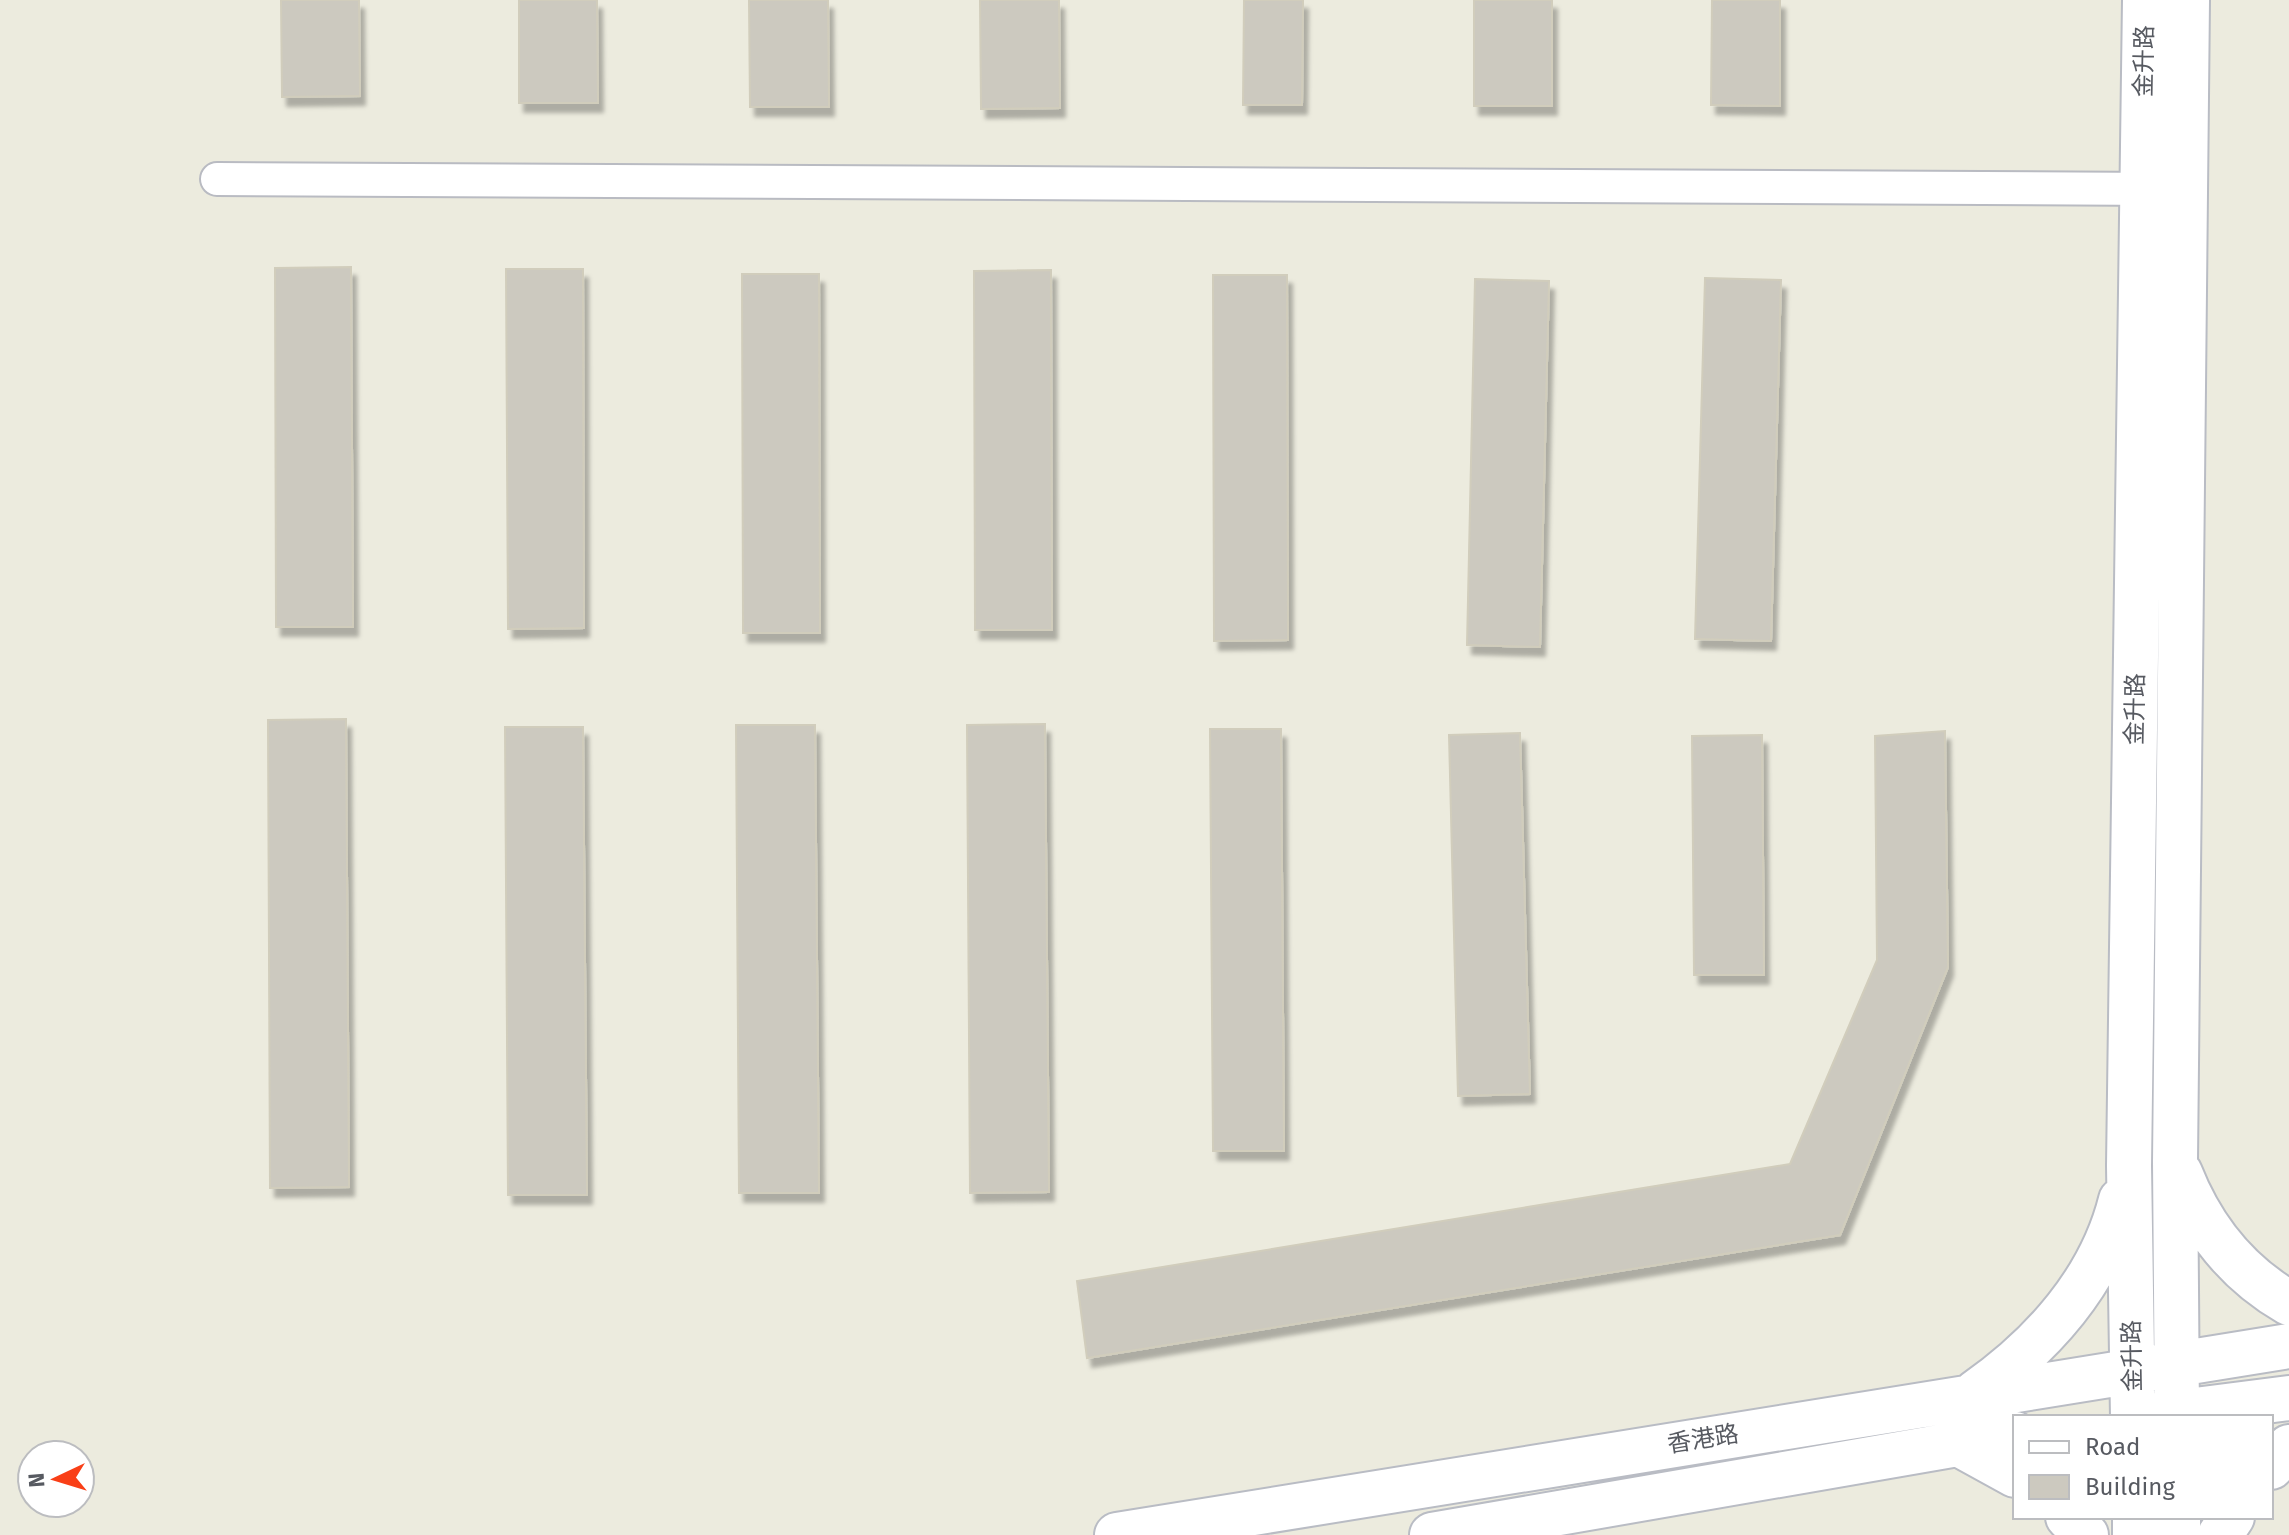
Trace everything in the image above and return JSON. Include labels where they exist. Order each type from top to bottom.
[{"type":"main road","name":"金升路","points":[[2145,0],[2164,189],[2177,1363],[2166,1415]]},
{"type":"main road","name":"金升路","points":[[2133,1415],[2129,1166],[2164,189],[2187,0]]},
{"type":"main road","points":[[2175,1161],[2190,1199],[2211,1234],[2237,1265],[2289,1303]]},
{"type":"main road","points":[[1972,1394],[2016,1362],[2063,1314],[2105,1244],[2129,1166]]},
{"type":"main road","name":"香港路","points":[[1117,1535],[1972,1394],[2289,1346]]},
{"type":"main road","points":[[2166,1415],[2289,1398]]},
{"type":"main road","name":"香港路","points":[[1432,1535],[2013,1434]]},
{"type":"main road","points":[[1955,1442],[2013,1474]]},
{"type":"main road","points":[[2273,1465],[2289,1447]]},
{"type":"main road","points":[[2070,1519],[2086,1535]]},
{"type":"street","points":[[217,179],[2164,189]]},
{"type":"building","points":[[281,0],[359,0],[360,96],[282,97]]},
{"type":"building","points":[[519,0],[597,0],[598,103],[519,103]]},
{"type":"building","points":[[749,0],[828,0],[829,107],[750,107]]},
{"type":"building","points":[[980,0],[1059,0],[1060,108],[981,109]]},
{"type":"building","points":[[1244,0],[1303,0],[1302,105],[1243,105]]},
{"type":"building","points":[[1474,0],[1552,0],[1552,106],[1474,106]]},
{"type":"building","points":[[1712,0],[1780,0],[1780,106],[1711,105]]},
{"type":"building","points":[[351,267],[353,627],[276,627],[275,268]]},
{"type":"building","points":[[506,269],[583,269],[584,628],[508,629]]},
{"type":"building","points":[[1051,270],[1052,630],[975,630],[974,271]]},
{"type":"building","points":[[742,274],[819,274],[820,633],[743,633]]},
{"type":"building","points":[[1213,275],[1287,275],[1288,640],[1214,641]]},
{"type":"building","points":[[1705,278],[1781,280],[1771,641],[1695,639]]},
{"type":"building","points":[[1475,279],[1549,281],[1540,647],[1467,645]]},
{"type":"building","points":[[346,719],[349,1187],[270,1188],[268,720]]},
{"type":"building","points":[[1045,724],[1049,1192],[970,1193],[967,725]]},
{"type":"building","points":[[736,725],[815,725],[819,1193],[739,1193]]},
{"type":"building","points":[[505,727],[583,727],[587,1195],[508,1195]]},
{"type":"building","points":[[1210,729],[1281,729],[1284,1151],[1213,1151]]},
{"type":"building","points":[[1945,731],[1948,967],[1840,1235],[1087,1358],[1077,1281],[1790,1164],[1877,960],[1875,736]]},
{"type":"building","points":[[1520,733],[1530,1094],[1458,1096],[1449,735]]},
{"type":"building","points":[[1762,735],[1764,975],[1694,975],[1692,736]]}]
